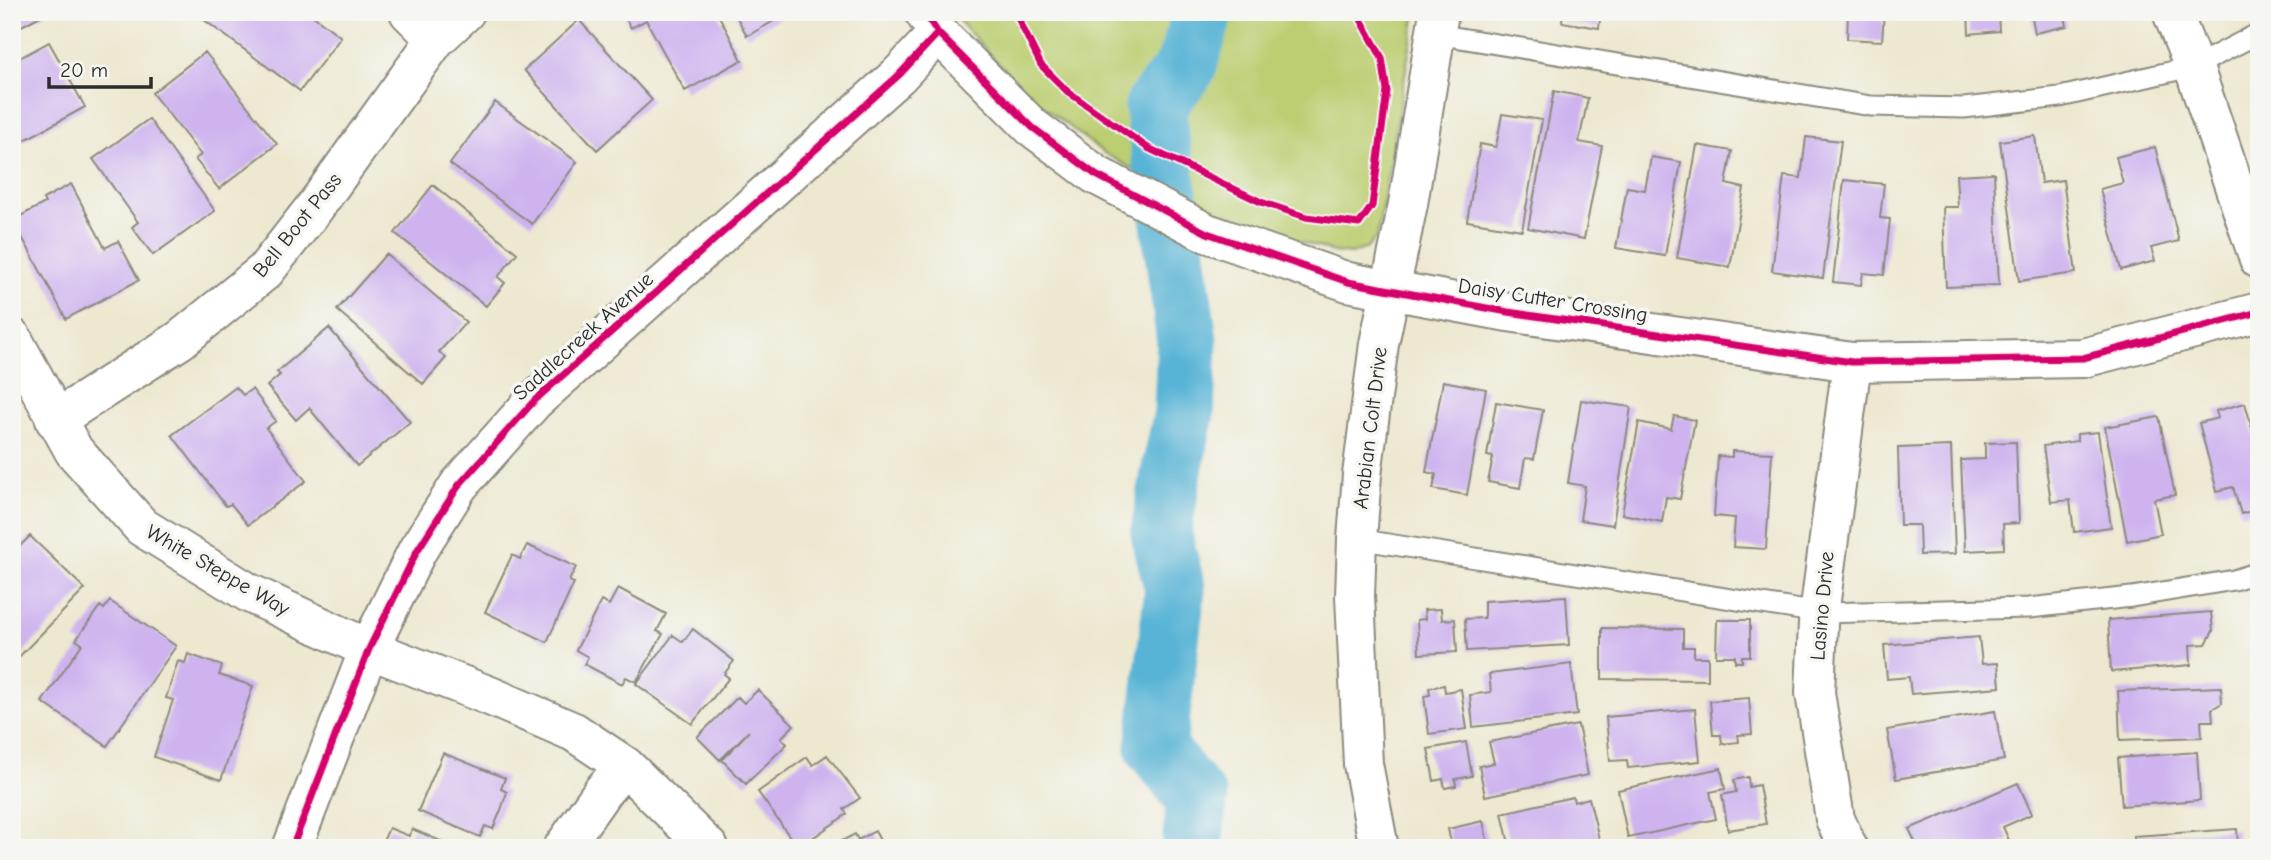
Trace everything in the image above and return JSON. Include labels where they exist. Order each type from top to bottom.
[{"type":"street","points":[[409,12],[436,39]]},
{"type":"street","name":"Bell Boot Pass","points":[[55,420],[180,340],[265,271],[316,207],[436,39],[465,12]]},
{"type":"street","points":[[2172,12],[2193,65],[2259,259]]},
{"type":"street","name":"Daisy Cutter Crossing","points":[[931,22],[1032,127],[1096,175],[1207,233],[1348,282],[1508,312],[1853,362],[2083,358],[2259,312]]},
{"type":"street","name":"Saddlecreek Avenue","points":[[292,848],[369,649],[418,551],[459,485],[534,401],[899,75],[931,22]]},
{"type":"street","name":"Arabian Colt Drive","points":[[1379,848],[1363,764],[1355,596],[1357,539],[1362,475],[1379,344],[1408,204],[1438,23]]},
{"type":"street","name":"White Steppe Way","points":[[12,338],[74,451],[142,527],[249,593],[369,649],[574,732],[625,766],[709,848]]},
{"type":"street","name":"Lasino Drive","points":[[1848,848],[1835,819],[1815,693],[1819,613],[1853,362]]},
{"type":"street","points":[[563,848],[625,766]]},
{"type":"lane","points":[[1438,23],[1871,106],[1964,108],[2060,97],[2193,65],[2259,33]]},
{"type":"lane","points":[[1357,539],[1819,613],[2029,608],[2145,595],[2234,580],[2259,572]]},
{"type":"green space","points":[[951,12],[1416,12],[1377,236],[1367,248],[1351,254],[1333,252],[1188,200],[1104,153],[1027,94]]},
{"type":"building","points":[[12,12],[48,12],[12,31]]},
{"type":"building","points":[[208,12],[308,12],[341,37],[300,91],[203,19]]},
{"type":"building","points":[[622,12],[717,12],[742,60],[685,91],[646,20],[631,28]]},
{"type":"building","points":[[734,12],[790,12],[747,36]]},
{"type":"building","points":[[1563,12],[1601,12],[1599,28],[1562,22]]},
{"type":"building","points":[[1705,12],[1739,12],[1738,20],[1705,15]]},
{"type":"building","points":[[1848,12],[1884,12],[1882,41],[1847,39]]},
{"type":"building","points":[[1968,12],[1998,12],[1999,31],[1969,34]]},
{"type":"building","points":[[2031,12],[2064,12],[2067,26],[2035,33]]},
{"type":"building","points":[[579,20],[652,100],[597,150],[524,70]]},
{"type":"building","points":[[49,42],[85,107],[12,147],[12,62]]},
{"type":"building","points":[[205,52],[277,144],[219,189],[195,159],[201,155],[152,93]]},
{"type":"building","points":[[1554,91],[1588,98],[1579,142],[1602,146],[1584,239],[1528,228]]},
{"type":"building","points":[[495,102],[577,162],[532,224],[450,164]]},
{"type":"building","points":[[1502,114],[1542,120],[1522,230],[1467,221],[1480,144],[1496,147]]},
{"type":"building","points":[[149,119],[215,211],[153,255],[132,227],[138,222],[93,159]]},
{"type":"building","points":[[2035,136],[2041,183],[2063,180],[2076,273],[2019,281],[2000,141]]},
{"type":"building","points":[[1806,137],[1841,141],[1823,278],[1772,271],[1784,176],[1801,178]]},
{"type":"building","points":[[1697,145],[1732,151],[1726,184],[1744,188],[1730,267],[1677,258]]},
{"type":"building","points":[[2155,147],[2179,241],[2151,248],[2155,261],[2121,270],[2100,189],[2123,183],[2116,157]]},
{"type":"building","points":[[1651,157],[1681,162],[1665,256],[1616,248],[1627,187],[1645,190]]},
{"type":"building","points":[[1994,173],[1999,285],[1946,287],[1943,207],[1958,207],[1956,175]]},
{"type":"building","points":[[1844,180],[1884,184],[1880,218],[1890,219],[1884,275],[1863,273],[1861,285],[1833,282]]},
{"type":"building","points":[[71,184],[105,248],[118,241],[139,280],[66,319],[13,220],[45,203],[43,199]]},
{"type":"building","points":[[433,185],[517,253],[498,277],[505,283],[486,306],[395,233]]},
{"type":"building","points":[[386,254],[466,322],[439,352],[446,358],[423,384],[337,310]]},
{"type":"building","points":[[329,328],[410,422],[357,466],[309,408],[296,420],[267,386],[280,375],[277,372]]},
{"type":"building","points":[[1443,381],[1486,389],[1467,495],[1433,489],[1436,474],[1426,472]]},
{"type":"building","points":[[236,387],[243,395],[252,389],[276,421],[266,428],[306,481],[248,525],[231,504],[226,506],[172,435]]},
{"type":"building","points":[[1581,400],[1631,407],[1613,525],[1580,520],[1585,486],[1568,483]]},
{"type":"building","points":[[1496,402],[1543,410],[1534,459],[1525,458],[1520,488],[1488,482],[1493,457],[1487,456]]},
{"type":"building","points":[[2245,403],[2259,453],[2259,509],[2241,514],[2233,487],[2217,491],[2199,423],[2218,418],[2216,411]]},
{"type":"building","points":[[1674,416],[1695,420],[1680,499],[1666,497],[1662,522],[1622,514],[1639,422],[1671,429]]},
{"type":"building","points":[[2159,417],[2175,495],[2154,499],[2161,534],[2127,541],[2105,427]]},
{"type":"building","points":[[2098,432],[2111,527],[2074,532],[2070,500],[2051,502],[2043,446],[2077,441],[2077,434]]},
{"type":"building","points":[[2016,442],[2019,523],[2003,524],[2004,549],[1965,551],[1961,460],[1985,459],[1985,443]]},
{"type":"building","points":[[1951,446],[1955,554],[1920,555],[1919,525],[1900,525],[1898,448]]},
{"type":"building","points":[[1732,451],[1772,453],[1766,549],[1733,547],[1735,518],[1714,516],[1718,456],[1732,457]]},
{"type":"building","points":[[30,536],[85,589],[12,664],[12,554]]},
{"type":"building","points":[[527,545],[576,567],[569,581],[574,583],[547,642],[485,612],[512,555],[520,559]]},
{"type":"building","points":[[618,588],[666,614],[657,631],[663,634],[636,682],[626,677],[622,684],[584,664],[588,657],[576,650],[601,601],[609,605]]},
{"type":"building","points":[[1566,596],[1569,645],[1467,651],[1465,619],[1484,618],[1484,601]]},
{"type":"building","points":[[110,601],[176,646],[107,746],[42,702],[82,644],[76,640],[100,606],[104,609]]},
{"type":"building","points":[[1441,609],[1442,620],[1455,619],[1457,652],[1419,654],[1417,620],[1425,619],[1424,610]]},
{"type":"building","points":[[2211,612],[2213,631],[2206,644],[2190,645],[2191,665],[2111,672],[2108,620]]},
{"type":"building","points":[[1717,620],[1750,620],[1750,656],[1742,656],[1742,662],[1735,662],[1735,656],[1716,656]]},
{"type":"building","points":[[1602,628],[1683,629],[1683,647],[1694,647],[1694,657],[1708,657],[1708,680],[1602,679]]},
{"type":"building","points":[[693,629],[734,661],[724,674],[729,678],[692,724],[636,684],[673,635],[683,642]]},
{"type":"building","points":[[1979,637],[1982,664],[1998,663],[2000,687],[1911,694],[1909,677],[1887,679],[1884,645]]},
{"type":"building","points":[[188,654],[222,666],[219,675],[253,686],[221,780],[154,757],[173,700],[166,698],[178,661],[185,663]]},
{"type":"building","points":[[1571,664],[1577,715],[1473,727],[1470,695],[1491,692],[1489,674]]},
{"type":"building","points":[[1444,685],[1445,692],[1461,689],[1467,729],[1429,734],[1424,696],[1430,695],[1429,688]]},
{"type":"building","points":[[2221,687],[2222,703],[2212,709],[2213,721],[2201,721],[2202,737],[2120,740],[2118,691]]},
{"type":"building","points":[[758,690],[794,725],[781,738],[787,744],[746,784],[722,760],[749,731],[720,760],[697,737],[738,697],[744,703]]},
{"type":"building","points":[[1749,698],[1752,734],[1738,735],[1739,742],[1722,744],[1721,735],[1713,735],[1710,701]]},
{"type":"building","points":[[1695,709],[1700,761],[1628,768],[1627,760],[1610,761],[1606,717]]},
{"type":"building","points":[[1995,711],[2004,760],[1896,779],[1887,730]]},
{"type":"building","points":[[1578,725],[1588,775],[1485,796],[1479,766],[1494,763],[1489,742]]},
{"type":"building","points":[[1466,742],[1472,776],[1455,779],[1456,786],[1445,788],[1443,779],[1434,781],[1428,749]]},
{"type":"building","points":[[2197,752],[2200,800],[2122,806],[2118,758]]},
{"type":"building","points":[[443,753],[505,778],[501,789],[507,792],[493,829],[485,826],[480,837],[418,811]]},
{"type":"building","points":[[827,755],[860,798],[844,809],[847,814],[798,848],[758,792],[807,757],[813,765]]},
{"type":"building","points":[[1721,768],[1725,789],[1710,792],[1716,819],[1628,838],[1618,790]]},
{"type":"building","points":[[1748,777],[1749,787],[1759,785],[1766,824],[1728,830],[1722,795],[1736,792],[1734,780]]},
{"type":"building","points":[[2018,783],[2032,814],[2003,827],[2009,840],[1991,848],[1918,848],[1909,829]]},
{"type":"building","points":[[1573,797],[1574,802],[1589,798],[1600,843],[1581,848],[1510,848],[1502,813]]},
{"type":"building","points":[[1483,821],[1489,848],[1452,848],[1448,829]]},
{"type":"building","points":[[389,828],[409,836],[412,829],[457,848],[380,848]]},
{"type":"building","points":[[2237,829],[2238,844],[2233,848],[2135,848],[2134,836]]},
{"type":"building","points":[[875,831],[884,848],[828,848],[855,834],[858,840]]},
{"type":"waterway","points":[[1192,848],[1197,799],[1156,748],[1175,589],[1161,533],[1184,413],[1187,341],[1155,106],[1186,67],[1203,12]]},
{"type":"cycle path","points":[[924,12],[938,33],[1032,127],[1096,175],[1207,233],[1348,282],[1508,312],[1852,362],[2083,358],[2259,312]]},
{"type":"cycle path","points":[[1015,12],[1041,65],[1068,92],[1148,148],[1261,202],[1306,217],[1359,224],[1372,206],[1387,91],[1382,58],[1357,12]]},
{"type":"cycle path","points":[[292,848],[369,649],[417,551],[459,485],[534,401],[899,75],[938,33]]}]
